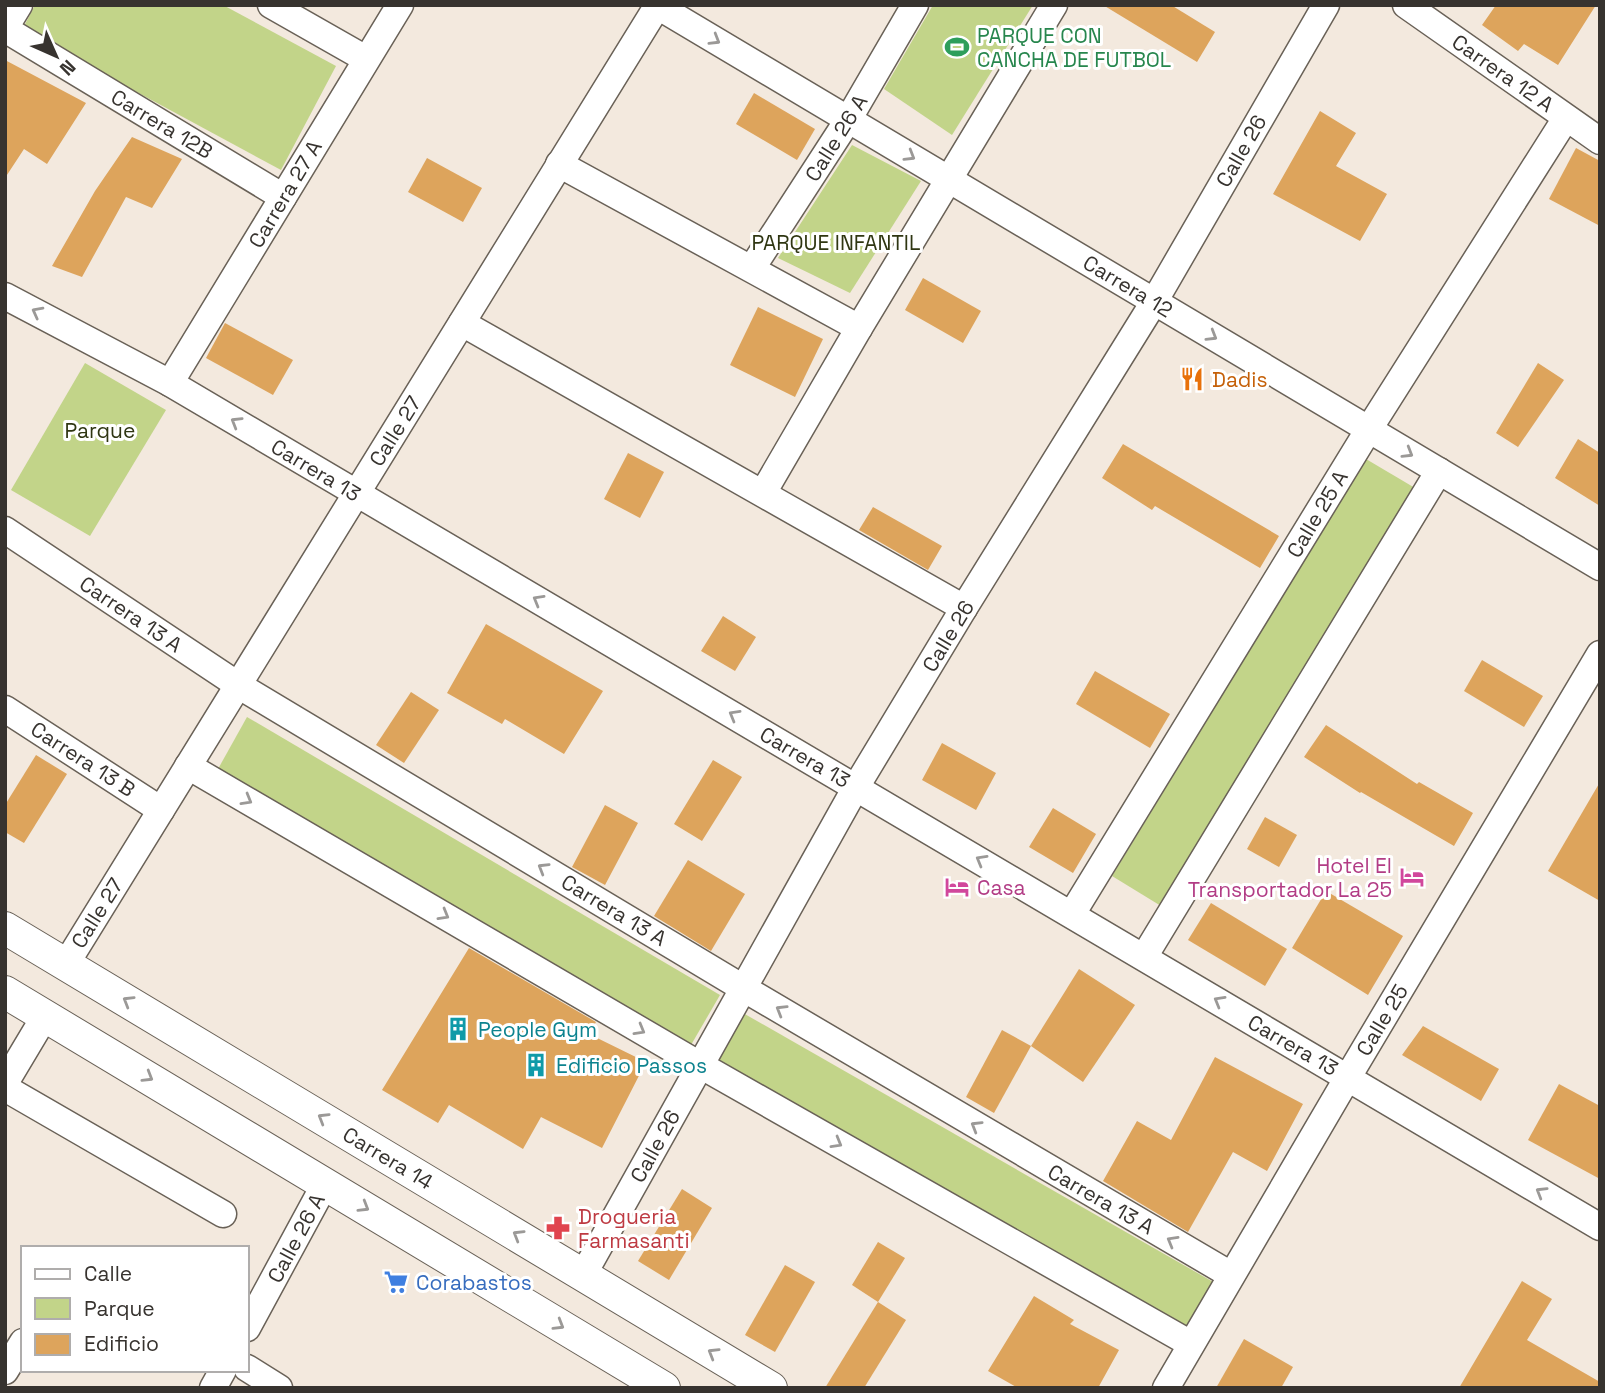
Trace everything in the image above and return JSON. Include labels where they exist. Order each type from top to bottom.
[{"type":"street","points":[[5,28],[19,5]]},
{"type":"street","points":[[271,5],[366,59]]},
{"type":"street","name":"Carrera 27 A","points":[[170,383],[400,5]]},
{"type":"street","name":"Calle 26 A","points":[[752,268],[848,120],[915,5]]},
{"type":"street","points":[[763,493],[1054,5]]},
{"type":"street","name":"Calle 26","points":[[583,1275],[856,787],[1154,302],[1326,5]]},
{"type":"street","name":"Carrera 12 A","points":[[1406,5],[1600,141]]},
{"type":"street","name":"Carrera 12","points":[[657,6],[1600,566]]},
{"type":"street","name":"Calle 27","points":[[66,964],[657,6]]},
{"type":"street","name":"Carrera 12B","points":[[5,28],[283,197]]},
{"type":"street","name":"Calle 25 A","points":[[1072,914],[1369,429],[1566,118]]},
{"type":"street","points":[[559,164],[859,328]]},
{"type":"street","name":"Carrera 13","points":[[5,296],[170,383],[1600,1227]]},
{"type":"street","points":[[462,323],[964,608]]},
{"type":"street","points":[[1144,957],[1439,471]]},
{"type":"street","name":"Carrera 13 A","points":[[5,530],[238,685],[743,988],[1231,1275]]},
{"type":"street","name":"Calle 25","points":[[1166,1388],[1600,654]]},
{"type":"street","name":"Carrera 13 B","points":[[5,709],[161,810]]},
{"type":"street","points":[[188,765],[700,1065],[1191,1344]]},
{"type":"street","name":"Carrera 14","points":[[5,928],[771,1388]]},
{"type":"street","points":[[5,992],[664,1388]]},
{"type":"street","points":[[45,1016],[5,1086],[223,1214]]},
{"type":"street","name":"Calle 26 A","points":[[248,1326],[325,1184]]},
{"type":"street","points":[[5,1371],[21,1345]]},
{"type":"street","points":[[248,1369],[279,1388]]},
{"type":"street","points":[[213,1388],[222,1372]]},
{"type":"green space","points":[[35,5],[223,5],[336,66],[281,170],[22,30]]},
{"type":"green space","name":"PARQUE CON CANCHA DE FUTBOL","points":[[933,5],[1033,5],[952,135],[884,89]]},
{"type":"green space","name":"PARQUE INFANTIL","points":[[852,145],[921,181],[850,293],[778,258]]},
{"type":"green space","name":"Parque","points":[[85,363],[166,410],[90,536],[11,490]]},
{"type":"green space","points":[[1366,459],[1415,488],[1161,906],[1112,876]]},
{"type":"green space","points":[[247,717],[720,995],[691,1045],[218,769]]},
{"type":"green space","points":[[743,1013],[1215,1283],[1186,1332],[714,1065]]},
{"type":"building","points":[[1103,5],[1171,5],[1215,32],[1197,62]]},
{"type":"building","points":[[1496,5],[1596,5],[1558,65],[1524,44],[1518,51],[1482,25]]},
{"type":"building","points":[[5,60],[86,103],[47,164],[24,149],[5,178]]},
{"type":"building","points":[[754,93],[815,129],[797,160],[736,124]]},
{"type":"building","points":[[1320,111],[1356,133],[1336,166],[1387,194],[1360,241],[1273,194]]},
{"type":"building","points":[[132,137],[182,159],[152,208],[126,197],[82,277],[52,266],[95,191]]},
{"type":"building","points":[[1576,148],[1600,161],[1600,226],[1549,199]]},
{"type":"building","points":[[427,158],[482,188],[463,222],[408,192]]},
{"type":"building","points":[[923,278],[981,311],[963,343],[905,310]]},
{"type":"building","points":[[758,307],[823,339],[795,397],[730,365]]},
{"type":"building","points":[[225,323],[293,360],[273,395],[206,358]]},
{"type":"building","points":[[1538,363],[1564,380],[1518,447],[1496,433]]},
{"type":"building","points":[[1578,439],[1600,453],[1600,506],[1555,478]]},
{"type":"building","points":[[1123,444],[1279,536],[1260,568],[1155,506],[1152,510],[1102,478]]},
{"type":"building","points":[[628,453],[664,472],[640,518],[604,499]]},
{"type":"building","points":[[873,507],[942,546],[928,570],[859,530]]},
{"type":"building","points":[[723,616],[756,637],[735,671],[701,651]]},
{"type":"building","points":[[486,624],[603,691],[564,754],[505,719],[502,724],[447,693]]},
{"type":"building","points":[[1482,660],[1543,696],[1524,727],[1464,691]]},
{"type":"building","points":[[1095,671],[1170,714],[1150,748],[1076,704]]},
{"type":"building","points":[[411,692],[439,710],[404,763],[376,745]]},
{"type":"building","points":[[1326,725],[1417,784],[1419,782],[1473,813],[1454,846],[1360,793],[1304,757]]},
{"type":"building","points":[[942,743],[996,773],[976,810],[922,780]]},
{"type":"building","points":[[36,755],[67,774],[24,843],[5,832],[5,805]]},
{"type":"building","points":[[713,760],[742,777],[702,841],[674,824]]},
{"type":"building","points":[[1600,782],[1600,901],[1548,871]]},
{"type":"building","points":[[605,805],[638,823],[605,885],[572,867]]},
{"type":"building","points":[[1053,808],[1096,834],[1073,873],[1029,847]]},
{"type":"building","points":[[1265,817],[1297,835],[1279,867],[1247,849]]},
{"type":"building","points":[[688,860],[745,894],[711,951],[654,916]]},
{"type":"building","points":[[1326,891],[1403,936],[1368,995],[1292,948]]},
{"type":"building","points":[[1211,903],[1287,949],[1265,986],[1188,940]]},
{"type":"building","points":[[469,948],[596,1022],[589,1034],[646,1062],[602,1148],[541,1117],[523,1149],[449,1105],[438,1123],[382,1090]]},
{"type":"building","points":[[1079,969],[1135,1005],[1083,1082],[1031,1046]]},
{"type":"building","points":[[1423,1026],[1499,1069],[1481,1101],[1402,1055]]},
{"type":"building","points":[[1002,1030],[1031,1046],[994,1113],[966,1097]]},
{"type":"building","points":[[1215,1057],[1303,1104],[1267,1171],[1233,1152],[1188,1232],[1103,1181],[1137,1121],[1171,1140]]},
{"type":"building","points":[[1559,1084],[1600,1106],[1600,1179],[1528,1140]]},
{"type":"building","points":[[682,1189],[712,1208],[669,1280],[638,1261]]},
{"type":"building","points":[[878,1242],[905,1258],[878,1302],[852,1285]]},
{"type":"building","points":[[785,1265],[815,1282],[775,1352],[745,1335]]},
{"type":"building","points":[[1522,1281],[1552,1299],[1527,1340],[1600,1382],[1600,1388],[1459,1388]]},
{"type":"building","points":[[1034,1296],[1074,1320],[1070,1324],[1119,1350],[1098,1388],[1018,1388],[988,1371]]},
{"type":"building","points":[[878,1302],[906,1320],[864,1388],[825,1388]]},
{"type":"building","points":[[1244,1339],[1293,1367],[1281,1388],[1216,1388]]},
{"type":"place","name":"PARQUE CON CANCHA DE FUTBOL","points":[[957,47]]},
{"type":"place","name":"Dadis","points":[[1192,379]]},
{"type":"place","name":"Hotel El Transportador La 25","points":[[1412,877]]},
{"type":"place","name":"Casa","points":[[957,887]]},
{"type":"place","name":"People Gym","points":[[458,1029]]},
{"type":"place","name":"Edificio Passos","points":[[536,1065]]},
{"type":"place","name":"Drogueria Farmasanti","points":[[558,1228]]},
{"type":"place","name":"Corabastos","points":[[396,1282]]}]
